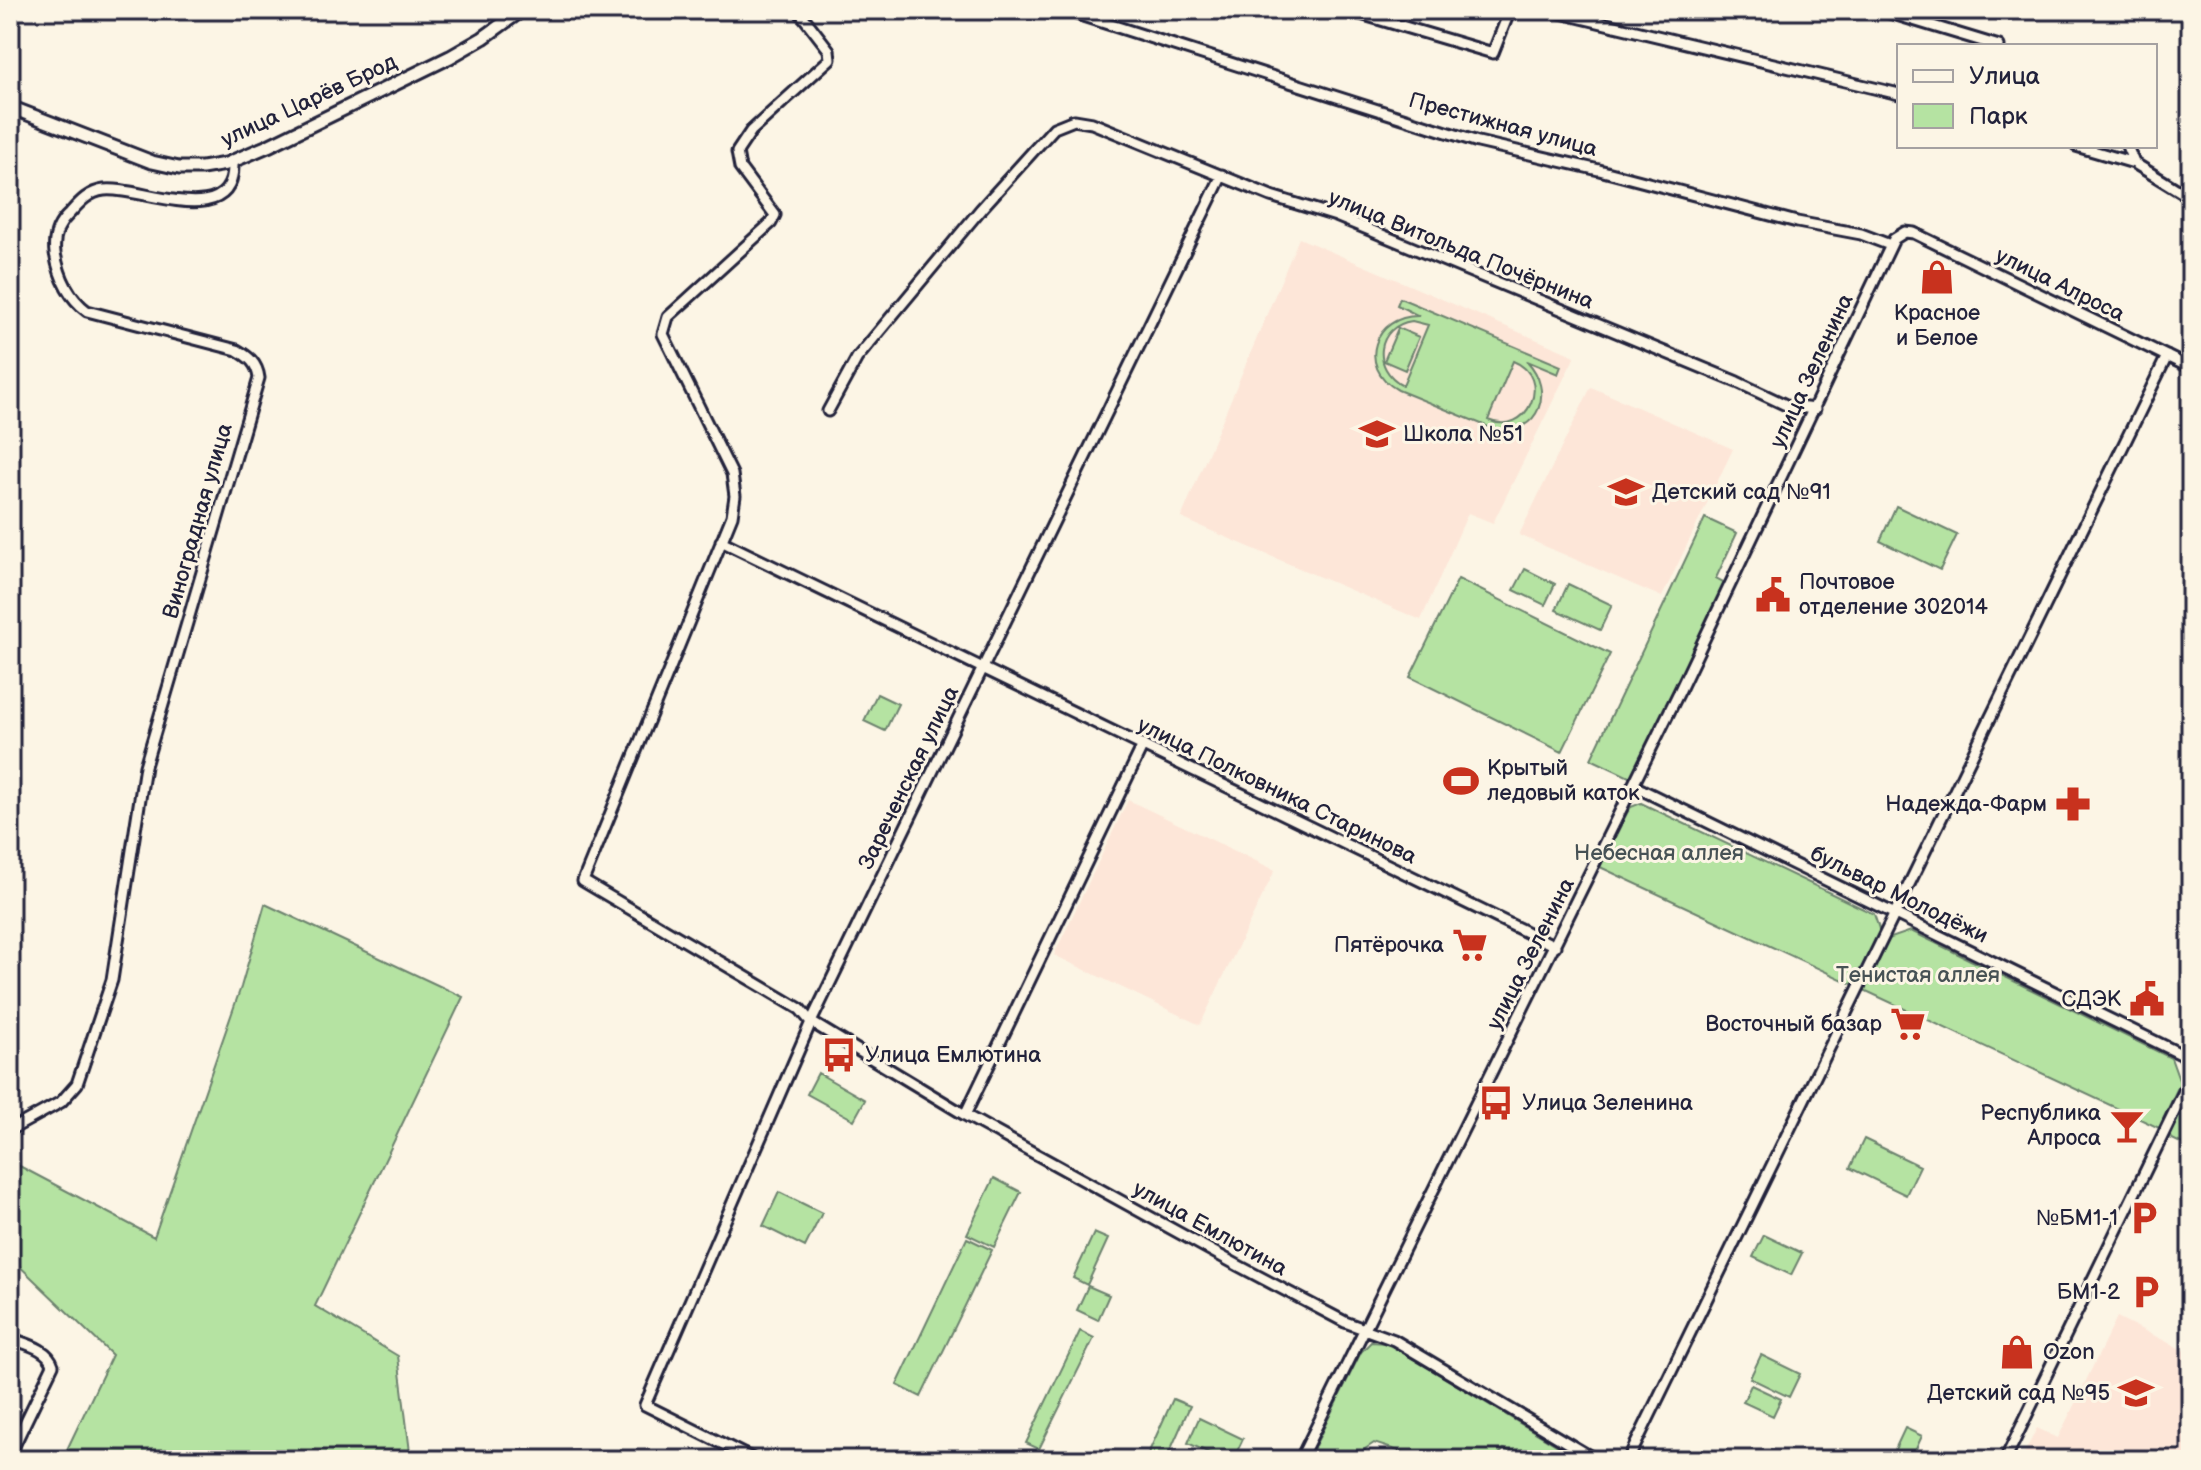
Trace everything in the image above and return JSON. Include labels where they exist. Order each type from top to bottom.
[{"type":"street","name":"улица Царёв Брод","points":[[10,107],[152,162],[179,168],[202,168],[233,162],[450,57],[522,10]]},
{"type":"street","points":[[721,541],[733,506],[732,474],[663,334],[668,317],[771,223],[775,215],[740,168],[737,152],[751,131],[830,59],[829,50],[798,10]]},
{"type":"street","name":"Престижная улица","points":[[1064,10],[1478,142],[1797,222],[1861,234],[1890,245]]},
{"type":"street","points":[[1347,10],[1493,53],[1510,10]]},
{"type":"street","points":[[1548,10],[1897,94]]},
{"type":"street","points":[[1880,10],[1992,44]]},
{"type":"street","name":"улица Витольда Почёрнина","points":[[828,411],[857,358],[1047,136],[1064,123],[1074,120],[1092,123],[1271,196],[1336,216],[1788,406],[1815,409]]},
{"type":"street","points":[[2083,148],[2134,163],[2191,198]]},
{"type":"street","points":[[2128,148],[2134,163]]},
{"type":"street","name":"Виноградная улица","points":[[10,1130],[61,1102],[77,1084],[112,980],[145,766],[259,378],[253,362],[237,350],[87,311],[77,304],[58,270],[54,246],[59,224],[83,199],[108,189],[182,203],[212,198],[225,190],[232,180],[233,162]]},
{"type":"street","name":"Зареченская улица","points":[[755,1460],[645,1405],[811,1022],[1222,175]]},
{"type":"street","name":"улица Алроса","points":[[1890,245],[1898,234],[1914,233],[2191,368]]},
{"type":"street","name":"улица Зеленина","points":[[1300,1460],[1634,786],[1890,245]]},
{"type":"street","points":[[1628,1460],[2167,356]]},
{"type":"street","name":"улица Полковника Старинова","points":[[721,541],[984,666],[1555,946]]},
{"type":"street","name":"улица Емлютина","points":[[721,541],[583,881],[800,1009],[811,1022],[965,1115],[1345,1322],[1394,1340],[1596,1460]]},
{"type":"street","points":[[965,1115],[1143,745]]},
{"type":"street","name":"бульвар Молодёжи","points":[[1634,786],[2191,1059]]},
{"type":"street","points":[[2005,1460],[2191,1077]]},
{"type":"street","points":[[10,1338],[44,1352],[52,1359],[53,1365],[10,1454]]},
{"type":"shaded area","name":"Школа №51","points":[[1299,238],[1575,356],[1493,523],[1468,513],[1421,620],[1181,518]]},
{"type":"shaded area","name":"Детский сад №91","points":[[1591,387],[1733,449],[1662,597],[1519,535]]},
{"type":"shaded area","points":[[1128,800],[1275,870],[1200,1025],[1054,955]]},
{"type":"shaded area","name":"Детский сад №95","points":[[2117,1317],[2191,1354],[2191,1454],[2188,1460],[2021,1460],[2037,1428],[2058,1438]]},
{"type":"green space","points":[[1400,298],[1561,366],[1558,374],[1527,361],[1540,385],[1541,397],[1533,418],[1511,430],[1496,430],[1398,390],[1385,380],[1377,369],[1374,356],[1376,344],[1391,324],[1403,318],[1419,316],[1397,305]],"holes":[[[1412,321],[1428,325],[1403,385],[1386,369],[1382,349],[1391,331]],[[1513,361],[1525,369],[1532,380],[1534,391],[1531,403],[1515,421],[1502,423],[1488,420]]]},
{"type":"green space","points":[[1398,328],[1419,337],[1405,370],[1384,361]]},
{"type":"green space","points":[[1896,506],[1957,535],[1940,570],[1880,541]]},
{"type":"green space","points":[[1705,518],[1737,533],[1716,578],[1725,583],[1631,778],[1591,759]]},
{"type":"green space","points":[[1525,569],[1555,584],[1545,605],[1514,590]]},
{"type":"green space","points":[[1458,579],[1610,654],[1562,752],[1410,677]]},
{"type":"green space","points":[[1568,584],[1612,605],[1600,630],[1556,610]]},
{"type":"green space","points":[[877,694],[898,704],[885,731],[864,721]]},
{"type":"green space","name":"Небесная аллея","points":[[1641,803],[1874,914],[1880,932],[1854,985],[1600,867],[1627,813],[1631,807]]},
{"type":"green space","points":[[265,904],[463,997],[315,1306],[398,1356],[411,1460],[62,1460],[112,1355],[10,1257],[10,1161],[154,1237],[241,987]]},
{"type":"green space","name":"Тенистая аллея","points":[[1911,931],[2171,1058],[2180,1083],[2159,1128],[1864,990],[1888,939]]},
{"type":"green space","points":[[818,1073],[865,1100],[854,1120],[807,1094]]},
{"type":"green space","points":[[2191,1091],[2191,1148],[2168,1137]]},
{"type":"green space","points":[[1864,1139],[1920,1166],[1906,1195],[1850,1168]]},
{"type":"green space","points":[[994,1178],[1021,1192],[994,1247],[967,1234]]},
{"type":"green space","points":[[779,1192],[822,1213],[805,1247],[763,1226]]},
{"type":"green space","points":[[1094,1233],[1108,1239],[1087,1285],[1073,1278]]},
{"type":"green space","points":[[1764,1235],[1802,1253],[1791,1275],[1753,1257]]},
{"type":"green space","points":[[967,1238],[992,1250],[921,1397],[897,1385]]},
{"type":"green space","points":[[1088,1286],[1109,1295],[1098,1320],[1077,1310]]},
{"type":"green space","points":[[1080,1331],[1094,1338],[1039,1449],[1026,1443]]},
{"type":"green space","points":[[1371,1342],[1387,1343],[1581,1460],[1532,1460],[1504,1449],[1494,1460],[1473,1460],[1446,1452],[1435,1460],[1427,1460],[1374,1443],[1365,1449],[1365,1460],[1308,1460],[1361,1352]]},
{"type":"green space","points":[[1761,1355],[1800,1374],[1789,1397],[1750,1378]]},
{"type":"green space","points":[[1751,1385],[1781,1399],[1773,1416],[1743,1402]]},
{"type":"green space","points":[[1173,1399],[1190,1406],[1166,1460],[1156,1460],[1147,1456]]},
{"type":"green space","points":[[1199,1418],[1243,1439],[1233,1460],[1224,1460],[1188,1443]]},
{"type":"green space","points":[[1905,1428],[1922,1436],[1911,1460],[1891,1458]]},
{"type":"place","name":"Красное и Белое","points":[[1937,277]]},
{"type":"place","name":"Школа №51","points":[[1377,434]]},
{"type":"place","name":"Детский сад №91","points":[[1626,492]]},
{"type":"place","name":"Почтовое отделение 302014","points":[[1773,595]]},
{"type":"place","name":"Крытый ледовый каток","points":[[1461,781]]},
{"type":"place","name":"Надежда-Фарм","points":[[2073,804]]},
{"type":"place","name":"Пятёрочка","points":[[1470,945]]},
{"type":"place","name":"СДЭК","points":[[2147,999]]},
{"type":"place","name":"Восточный базар","points":[[1908,1024]]},
{"type":"place","name":"Улица Емлютина","points":[[839,1055]]},
{"type":"place","name":"Улица Зеленина","points":[[1496,1103]]},
{"type":"place","name":"Республика Алроса","points":[[2127,1126]]},
{"type":"place","name":"№БМ1-1","points":[[2144,1218]]},
{"type":"place","name":"БМ1-2","points":[[2146,1292]]},
{"type":"place","name":"Ozon","points":[[2017,1352]]},
{"type":"place","name":"Детский сад №95","points":[[2136,1393]]}]
